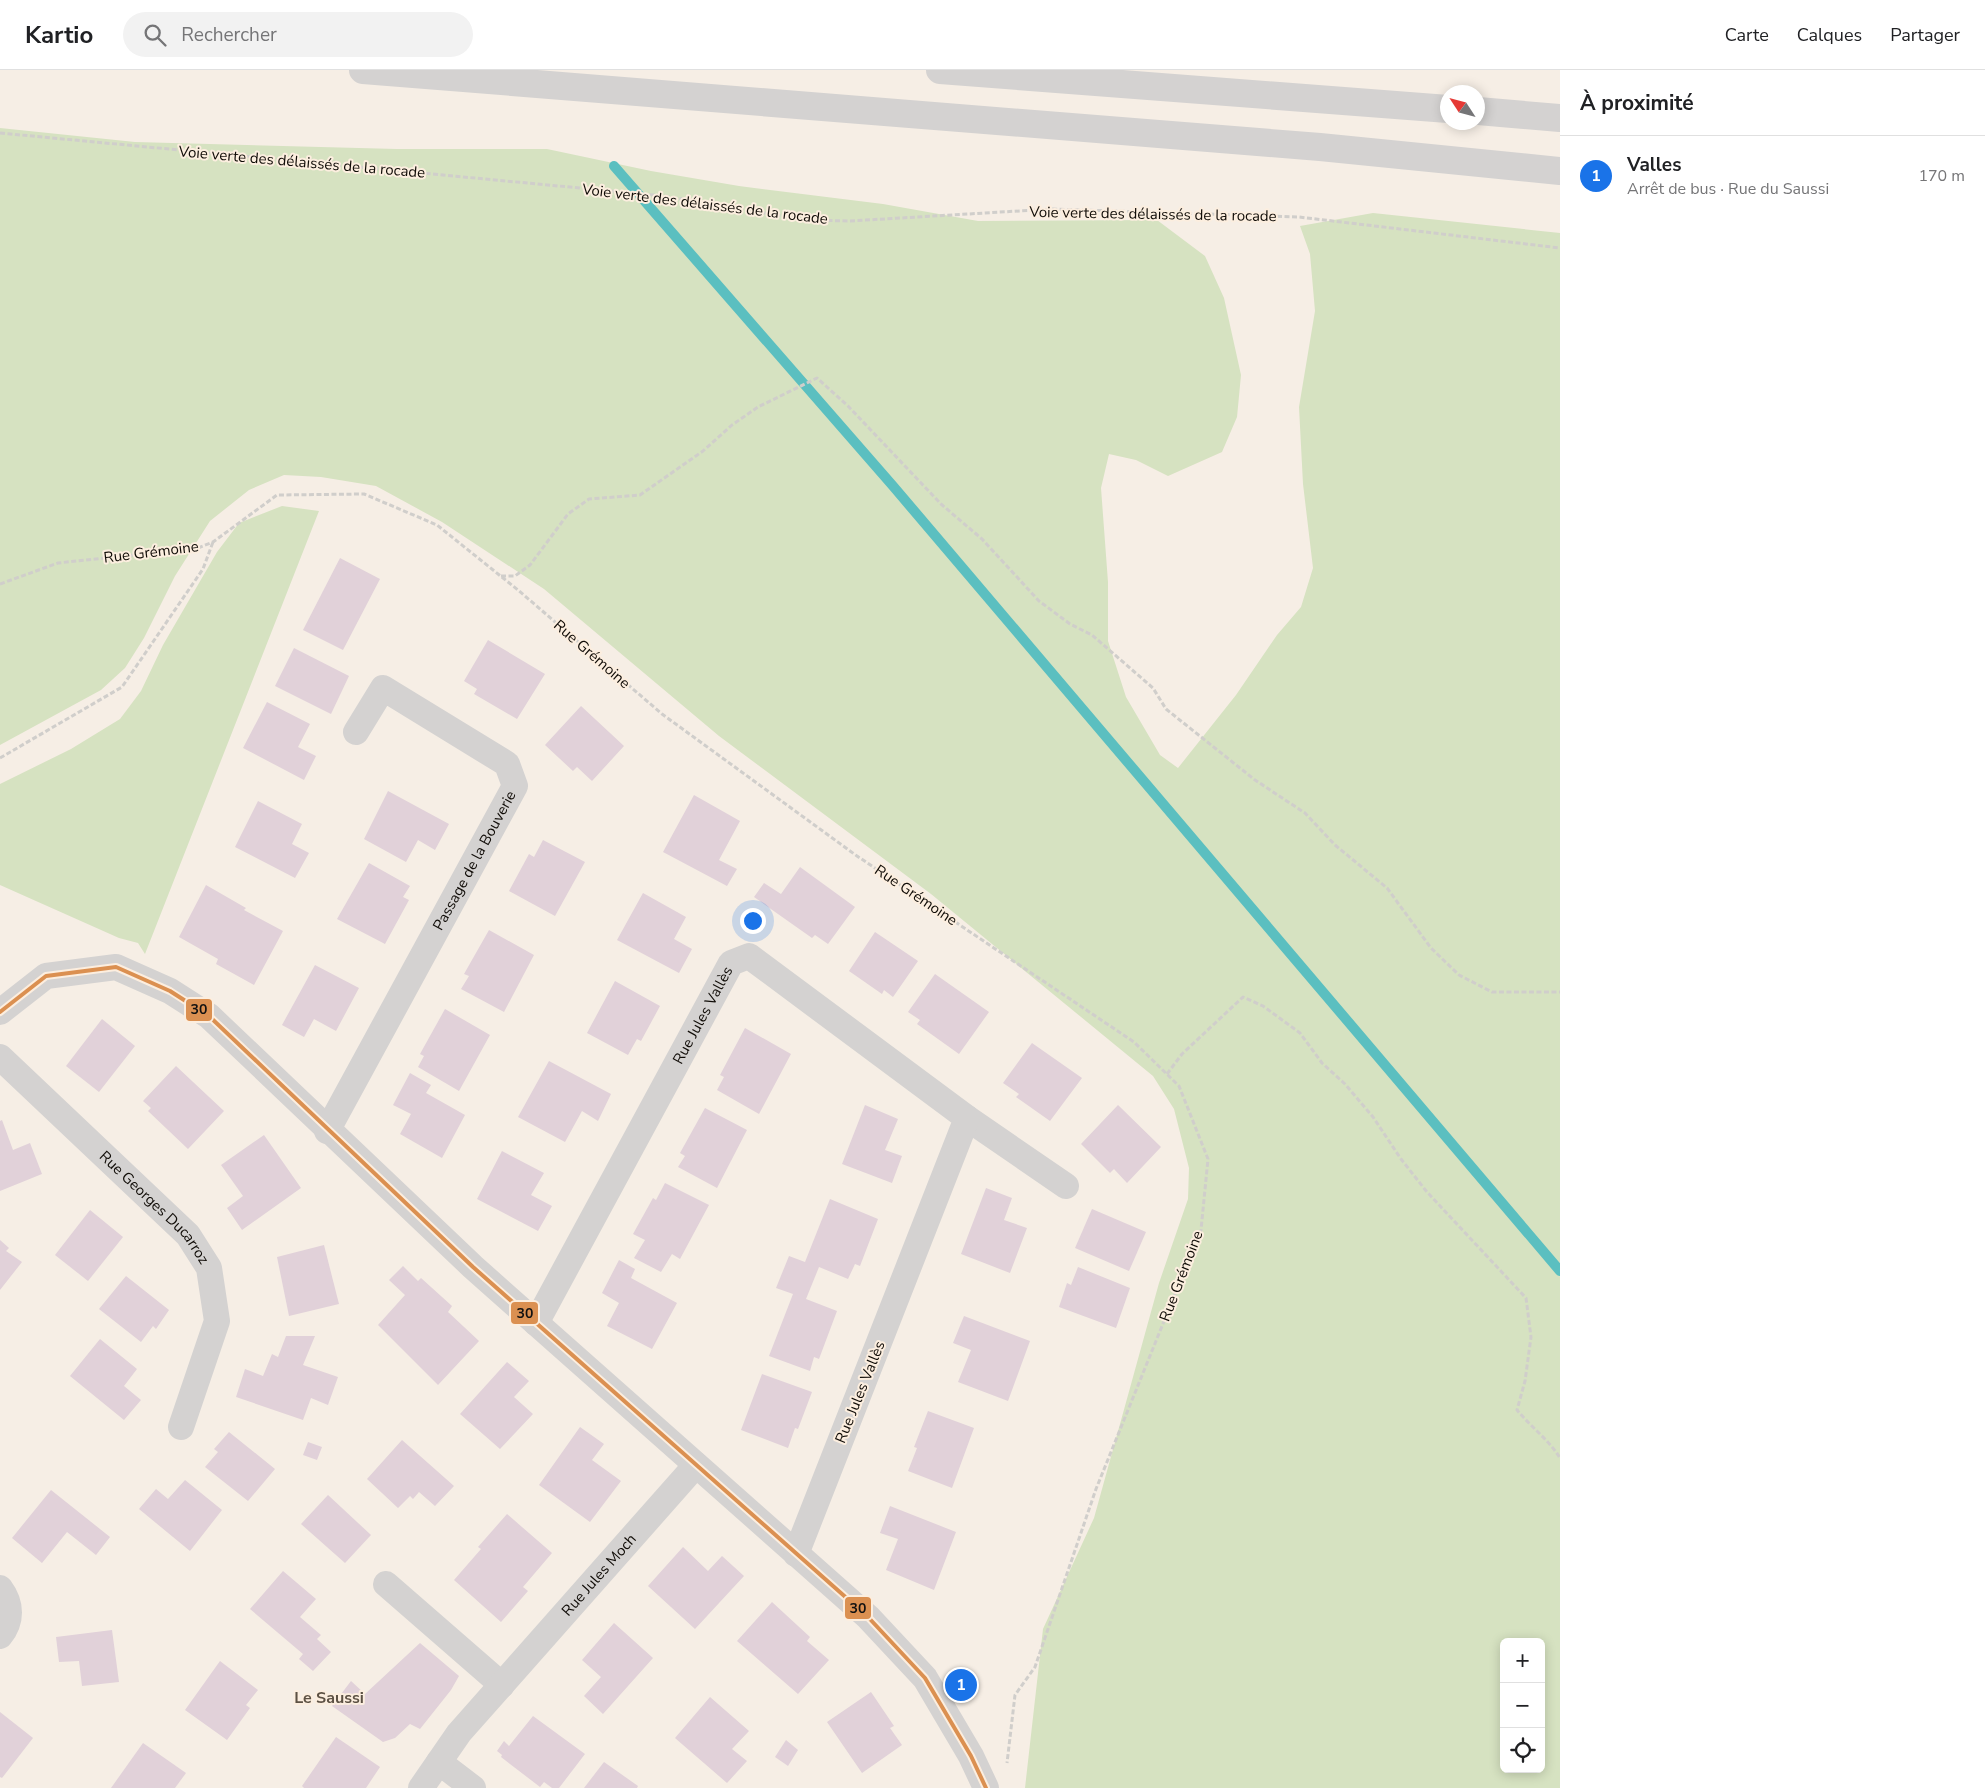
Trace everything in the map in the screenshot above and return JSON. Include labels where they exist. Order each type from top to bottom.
[{"type":"highway","points":[[362,70],[1320,147],[1560,171]]},
{"type":"highway","points":[[940,70],[1440,108]]},
{"type":"highway","points":[[1485,112],[1560,118]]},
{"type":"street","name":"Passage de la Bouverie","points":[[327,1131],[516,786],[507,764],[383,688],[356,732]]},
{"type":"street","name":"Rue Jules Vallès","points":[[536,1323],[731,963],[749,956],[967,1118],[1066,1186]]},
{"type":"street","points":[[0,1012],[46,976],[116,967],[170,991],[209,1016],[327,1131],[473,1268],[868,1617],[925,1678],[971,1756],[986,1788]]},
{"type":"street","name":"Rue Georges Ducarroz","points":[[0,1057],[188,1235],[209,1268],[217,1320],[181,1427]]},
{"type":"street","name":"Rue Jules Vallès","points":[[796,1554],[967,1118]]},
{"type":"street","name":"Rue Jules Moch","points":[[421,1788],[460,1733],[696,1465]]},
{"type":"street","points":[[386,1584],[502,1685]]},
{"type":"street","points":[[0,1588],[6,1596],[10,1608],[9,1619],[0,1636]]},
{"type":"street","points":[[439,1762],[474,1788]]},
{"type":"path","name":"Voie verte des délaissés de la rocade","points":[[0,133],[664,196],[806,220],[850,221],[1052,209],[1299,217],[1560,248]]},
{"type":"path","points":[[501,576],[515,576],[530,565],[568,514],[589,499],[640,495],[703,451],[732,425],[758,407],[817,378],[848,406],[941,504],[982,540],[1039,601],[1070,624],[1092,635],[1153,688],[1166,709],[1254,780],[1305,813],[1335,845],[1387,888],[1431,948],[1459,975],[1492,992],[1560,992]]},
{"type":"path","name":"Rue Grémoine","points":[[0,584],[58,563],[198,548],[213,542],[277,494],[364,494],[437,525],[501,576],[662,714],[857,856],[1134,1042],[1179,1086],[1208,1159],[1201,1230],[1096,1489],[1034,1667],[1015,1695],[1007,1768]]},
{"type":"path","points":[[0,758],[122,687],[203,569],[213,542]]},
{"type":"path","points":[[1167,1074],[1182,1054],[1243,997],[1263,1006],[1300,1033],[1322,1063],[1345,1084],[1373,1117],[1401,1159],[1428,1192],[1526,1298],[1531,1337],[1526,1381],[1517,1410],[1531,1427],[1554,1448],[1560,1458]]},
{"type":"green space","points":[[0,128],[135,142],[397,149],[547,149],[651,171],[739,186],[883,204],[978,221],[1157,220],[1205,256],[1224,298],[1241,375],[1237,417],[1222,452],[1168,476],[1136,460],[1109,454],[1101,488],[1108,582],[1108,641],[1126,697],[1160,755],[1178,768],[1236,695],[1277,635],[1301,607],[1313,568],[1303,484],[1299,407],[1315,311],[1310,254],[1300,226],[1373,213],[1560,233],[1560,1788],[1025,1788],[1043,1629],[1094,1518],[1159,1283],[1188,1199],[1189,1168],[1174,1109],[1153,1076],[931,894],[719,736],[544,589],[442,522],[376,486],[321,477],[284,475],[249,490],[210,521],[175,576],[144,638],[125,668],[101,690],[0,745]]},
{"type":"green space","points":[[282,506],[319,511],[145,954],[138,943],[119,938],[0,885],[0,784],[71,749],[120,719],[141,691],[163,645],[217,552],[239,523]]},
{"type":"building","points":[[340,558],[380,579],[343,650],[303,630]]},
{"type":"building","points":[[488,640],[545,674],[517,719],[474,694],[477,689],[464,681]]},
{"type":"building","points":[[294,648],[349,676],[331,714],[275,686]]},
{"type":"building","points":[[267,702],[310,724],[298,747],[316,756],[304,780],[243,748]]},
{"type":"building","points":[[581,706],[624,746],[592,781],[577,767],[573,771],[545,745]]},
{"type":"building","points":[[388,791],[449,824],[435,850],[418,840],[406,862],[364,839]]},
{"type":"building","points":[[694,795],[740,821],[719,860],[737,869],[727,886],[663,852]]},
{"type":"building","points":[[258,801],[302,824],[292,844],[309,853],[295,878],[235,847]]},
{"type":"building","points":[[543,840],[585,862],[555,916],[509,891],[529,854],[534,857]]},
{"type":"building","points":[[369,863],[410,886],[403,897],[409,900],[385,944],[337,919]]},
{"type":"building","points":[[800,867],[855,907],[828,944],[815,935],[812,938],[754,897],[764,883],[781,894]]},
{"type":"building","points":[[206,885],[246,908],[244,910],[283,931],[254,985],[216,964],[218,959],[179,937]]},
{"type":"building","points":[[643,893],[686,917],[674,939],[692,949],[679,973],[617,940]]},
{"type":"building","points":[[489,930],[534,955],[504,1012],[461,989],[469,976],[464,974]]},
{"type":"building","points":[[875,932],[918,961],[893,997],[884,990],[882,994],[849,971]]},
{"type":"building","points":[[315,965],[359,988],[336,1031],[314,1019],[304,1037],[282,1025]]},
{"type":"building","points":[[935,974],[989,1012],[959,1054],[917,1024],[920,1020],[908,1012]]},
{"type":"building","points":[[615,981],[660,1006],[641,1041],[637,1039],[628,1055],[587,1033]]},
{"type":"building","points":[[445,1009],[490,1035],[459,1091],[418,1067],[424,1056],[420,1054]]},
{"type":"building","points":[[102,1019],[135,1046],[99,1092],[66,1066]]},
{"type":"building","points":[[745,1028],[791,1054],[759,1114],[717,1090],[724,1077],[720,1075]]},
{"type":"building","points":[[1032,1043],[1082,1078],[1050,1121],[1016,1097],[1019,1094],[1003,1083]]},
{"type":"building","points":[[549,1061],[611,1094],[598,1121],[582,1111],[565,1142],[518,1117]]},
{"type":"building","points":[[176,1066],[224,1111],[188,1149],[148,1111],[151,1108],[143,1101]]},
{"type":"building","points":[[410,1073],[431,1085],[426,1093],[465,1115],[442,1158],[400,1134],[411,1114],[393,1105]]},
{"type":"building","points":[[865,1105],[898,1119],[885,1150],[902,1156],[892,1183],[842,1164]]},
{"type":"building","points":[[1118,1105],[1161,1147],[1127,1183],[1114,1169],[1110,1173],[1081,1144]]},
{"type":"building","points":[[705,1108],[747,1130],[717,1188],[678,1167],[685,1156],[680,1153]]},
{"type":"building","points":[[2,1120],[13,1150],[30,1143],[42,1174],[0,1191],[0,1121]]},
{"type":"building","points":[[264,1135],[301,1188],[242,1230],[227,1208],[243,1196],[221,1165]]},
{"type":"building","points":[[502,1151],[544,1173],[531,1195],[552,1206],[538,1231],[477,1199]]},
{"type":"building","points":[[665,1183],[709,1205],[680,1259],[672,1254],[661,1272],[634,1258],[645,1240],[633,1234],[653,1198],[656,1200]]},
{"type":"building","points":[[986,1188],[1012,1198],[1004,1220],[1027,1228],[1010,1273],[961,1254]]},
{"type":"building","points":[[830,1199],[878,1219],[860,1266],[855,1264],[848,1279],[819,1267],[806,1299],[837,1311],[819,1359],[814,1357],[810,1371],[769,1356],[793,1294],[776,1288],[789,1256],[805,1262]]},
{"type":"building","points":[[1092,1209],[1146,1232],[1129,1271],[1075,1248]]},
{"type":"building","points":[[90,1210],[123,1237],[88,1281],[55,1255]]},
{"type":"building","points":[[0,1240],[9,1248],[6,1251],[22,1262],[0,1290]]},
{"type":"building","points":[[324,1245],[339,1304],[289,1316],[277,1257]]},
{"type":"building","points":[[619,1260],[635,1269],[631,1278],[677,1303],[652,1349],[607,1326],[619,1303],[602,1293]]},
{"type":"building","points":[[403,1266],[418,1281],[421,1278],[452,1306],[448,1312],[479,1341],[438,1385],[378,1325],[405,1295],[389,1280]]},
{"type":"building","points":[[1078,1267],[1130,1288],[1116,1328],[1059,1307],[1067,1283],[1071,1285]]},
{"type":"building","points":[[126,1276],[169,1310],[156,1329],[153,1326],[141,1342],[99,1309]]},
{"type":"building","points":[[964,1316],[1030,1341],[1008,1401],[958,1382],[971,1350],[953,1343]]},
{"type":"building","points":[[286,1336],[315,1336],[303,1365],[338,1377],[328,1405],[311,1398],[303,1420],[236,1397],[245,1369],[263,1376],[272,1354],[278,1357]]},
{"type":"building","points":[[100,1339],[137,1369],[124,1386],[141,1400],[124,1420],[70,1376]]},
{"type":"building","points":[[507,1362],[529,1381],[514,1397],[533,1414],[500,1449],[460,1414]]},
{"type":"building","points":[[762,1374],[812,1392],[798,1429],[795,1428],[788,1448],[741,1430]]},
{"type":"building","points":[[928,1411],[974,1428],[952,1488],[908,1471],[917,1448],[914,1447]]},
{"type":"building","points":[[580,1427],[604,1444],[592,1460],[621,1481],[590,1522],[539,1485]]},
{"type":"building","points":[[229,1432],[275,1469],[248,1501],[205,1467],[218,1452],[214,1449]]},
{"type":"building","points":[[402,1440],[454,1486],[435,1506],[419,1492],[413,1499],[410,1496],[398,1508],[367,1479]]},
{"type":"building","points":[[308,1442],[322,1447],[317,1460],[303,1455]]},
{"type":"building","points":[[185,1480],[222,1510],[190,1551],[139,1509],[156,1489],[168,1499]]},
{"type":"building","points":[[51,1490],[110,1537],[96,1555],[67,1532],[42,1563],[12,1538]]},
{"type":"building","points":[[328,1495],[371,1535],[345,1563],[301,1524]]},
{"type":"building","points":[[890,1506],[956,1532],[934,1590],[886,1570],[898,1539],[880,1533]]},
{"type":"building","points":[[507,1514],[552,1553],[523,1587],[528,1591],[501,1622],[454,1580],[481,1549],[478,1547]]},
{"type":"building","points":[[683,1547],[708,1571],[722,1556],[744,1576],[695,1629],[648,1586]]},
{"type":"building","points":[[283,1571],[316,1599],[300,1617],[321,1635],[317,1639],[331,1652],[313,1671],[299,1659],[303,1654],[250,1609]]},
{"type":"building","points":[[772,1602],[810,1637],[807,1641],[829,1660],[798,1694],[737,1641]]},
{"type":"building","points":[[614,1623],[653,1658],[603,1714],[584,1696],[601,1677],[582,1660]]},
{"type":"building","points":[[112,1630],[119,1682],[82,1686],[79,1661],[59,1662],[56,1637]]},
{"type":"building","points":[[420,1643],[459,1676],[451,1690],[420,1729],[410,1724],[395,1738],[383,1742],[332,1706],[351,1681],[365,1694]]},
{"type":"building","points":[[220,1661],[258,1690],[246,1705],[250,1708],[227,1740],[185,1710]]},
{"type":"building","points":[[871,1692],[894,1726],[890,1728],[902,1745],[862,1773],[827,1722]]},
{"type":"building","points":[[710,1697],[749,1731],[732,1749],[747,1761],[727,1783],[675,1738]]},
{"type":"building","points":[[0,1712],[33,1738],[2,1778],[0,1777]]},
{"type":"building","points":[[533,1716],[585,1754],[559,1788],[552,1788],[544,1782],[540,1787],[501,1757],[502,1755],[497,1751],[504,1741],[509,1746]]},
{"type":"building","points":[[336,1737],[380,1767],[366,1788],[304,1788],[302,1786]]},
{"type":"building","points":[[786,1740],[798,1750],[788,1766],[775,1757]]},
{"type":"building","points":[[143,1743],[186,1773],[175,1788],[111,1788]]},
{"type":"building","points":[[604,1762],[638,1786],[637,1788],[584,1788]]},
{"type":"waterway","points":[[614,166],[893,486],[1560,1271]]},
{"type":"transit line","name":"30","points":[[0,1012],[46,976],[116,967],[170,991],[209,1016],[473,1267],[868,1617],[925,1678],[971,1756],[986,1788]]},
{"type":"place","name":"Valles","points":[[961,1685]]},
{"type":"district","name":"Le Saussi","points":[[329,1698]]}]
